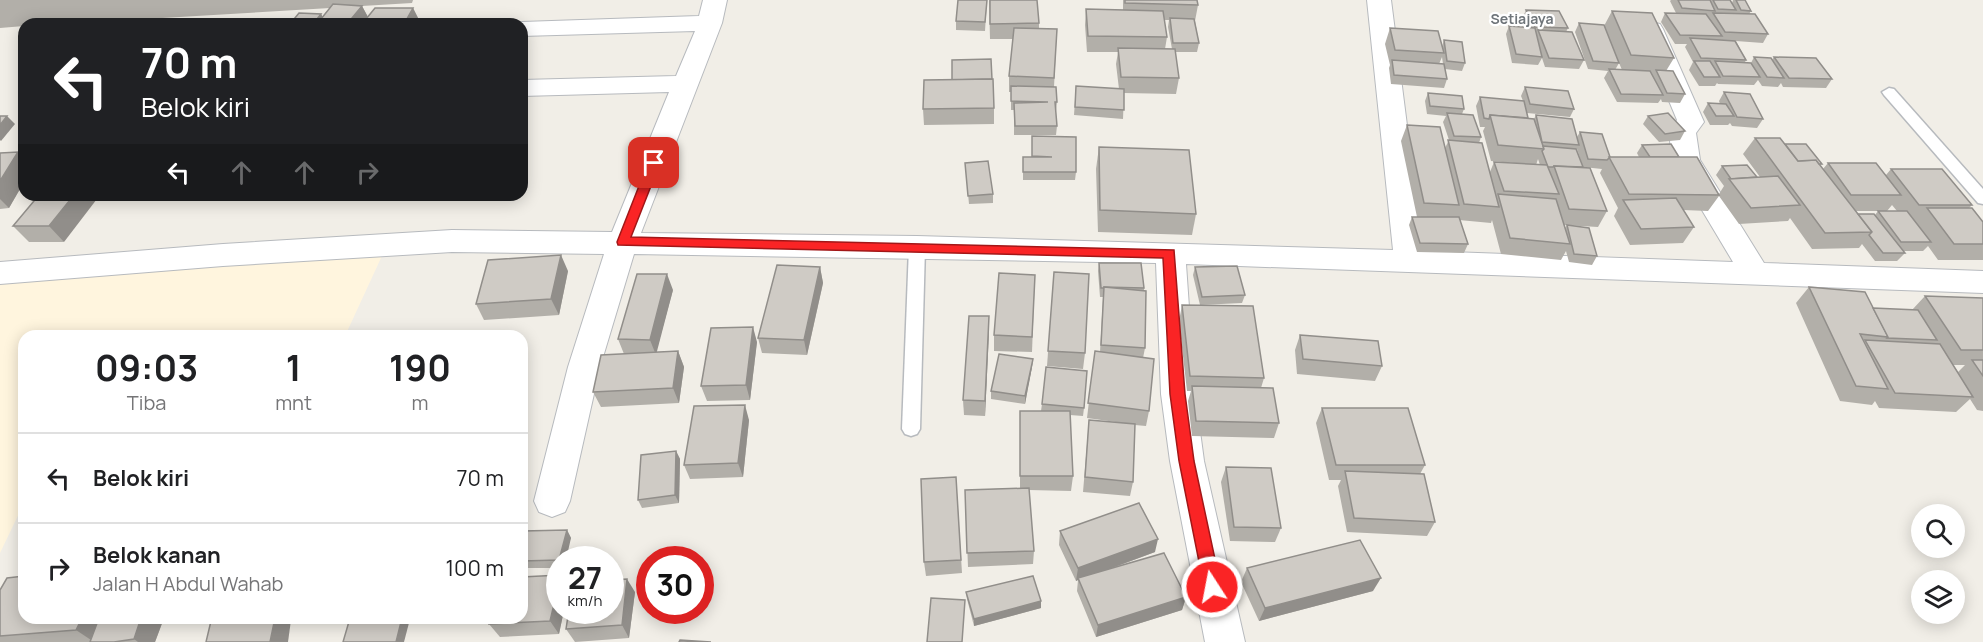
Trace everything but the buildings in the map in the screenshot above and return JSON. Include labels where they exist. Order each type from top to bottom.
[{"type":"street","points":[[1379,0],[1408,262]]},
{"type":"street","points":[[528,28],[712,12],[623,242],[584,367],[552,501]]},
{"type":"street","points":[[1646,17],[1691,122],[1682,131],[1686,160],[1756,275]]},
{"type":"street","points":[[528,88],[685,84]]},
{"type":"street","points":[[0,273],[223,255],[452,241],[917,246],[1983,282]]},
{"type":"street","points":[[1170,253],[1178,394],[1187,461],[1225,642]]},
{"type":"lane","points":[[1889,92],[1983,199]]},
{"type":"lane","points":[[911,429],[917,246]]},
{"type":"shaded area","points":[[387,245],[348,330],[18,330],[18,516],[0,553],[0,274]]},
{"type":"district","name":"Setiajaya","points":[[1522,19]]},
{"type":"route","points":[[654,163],[623,242],[917,246],[1170,253],[1178,394],[1187,461],[1212,587]]}]
